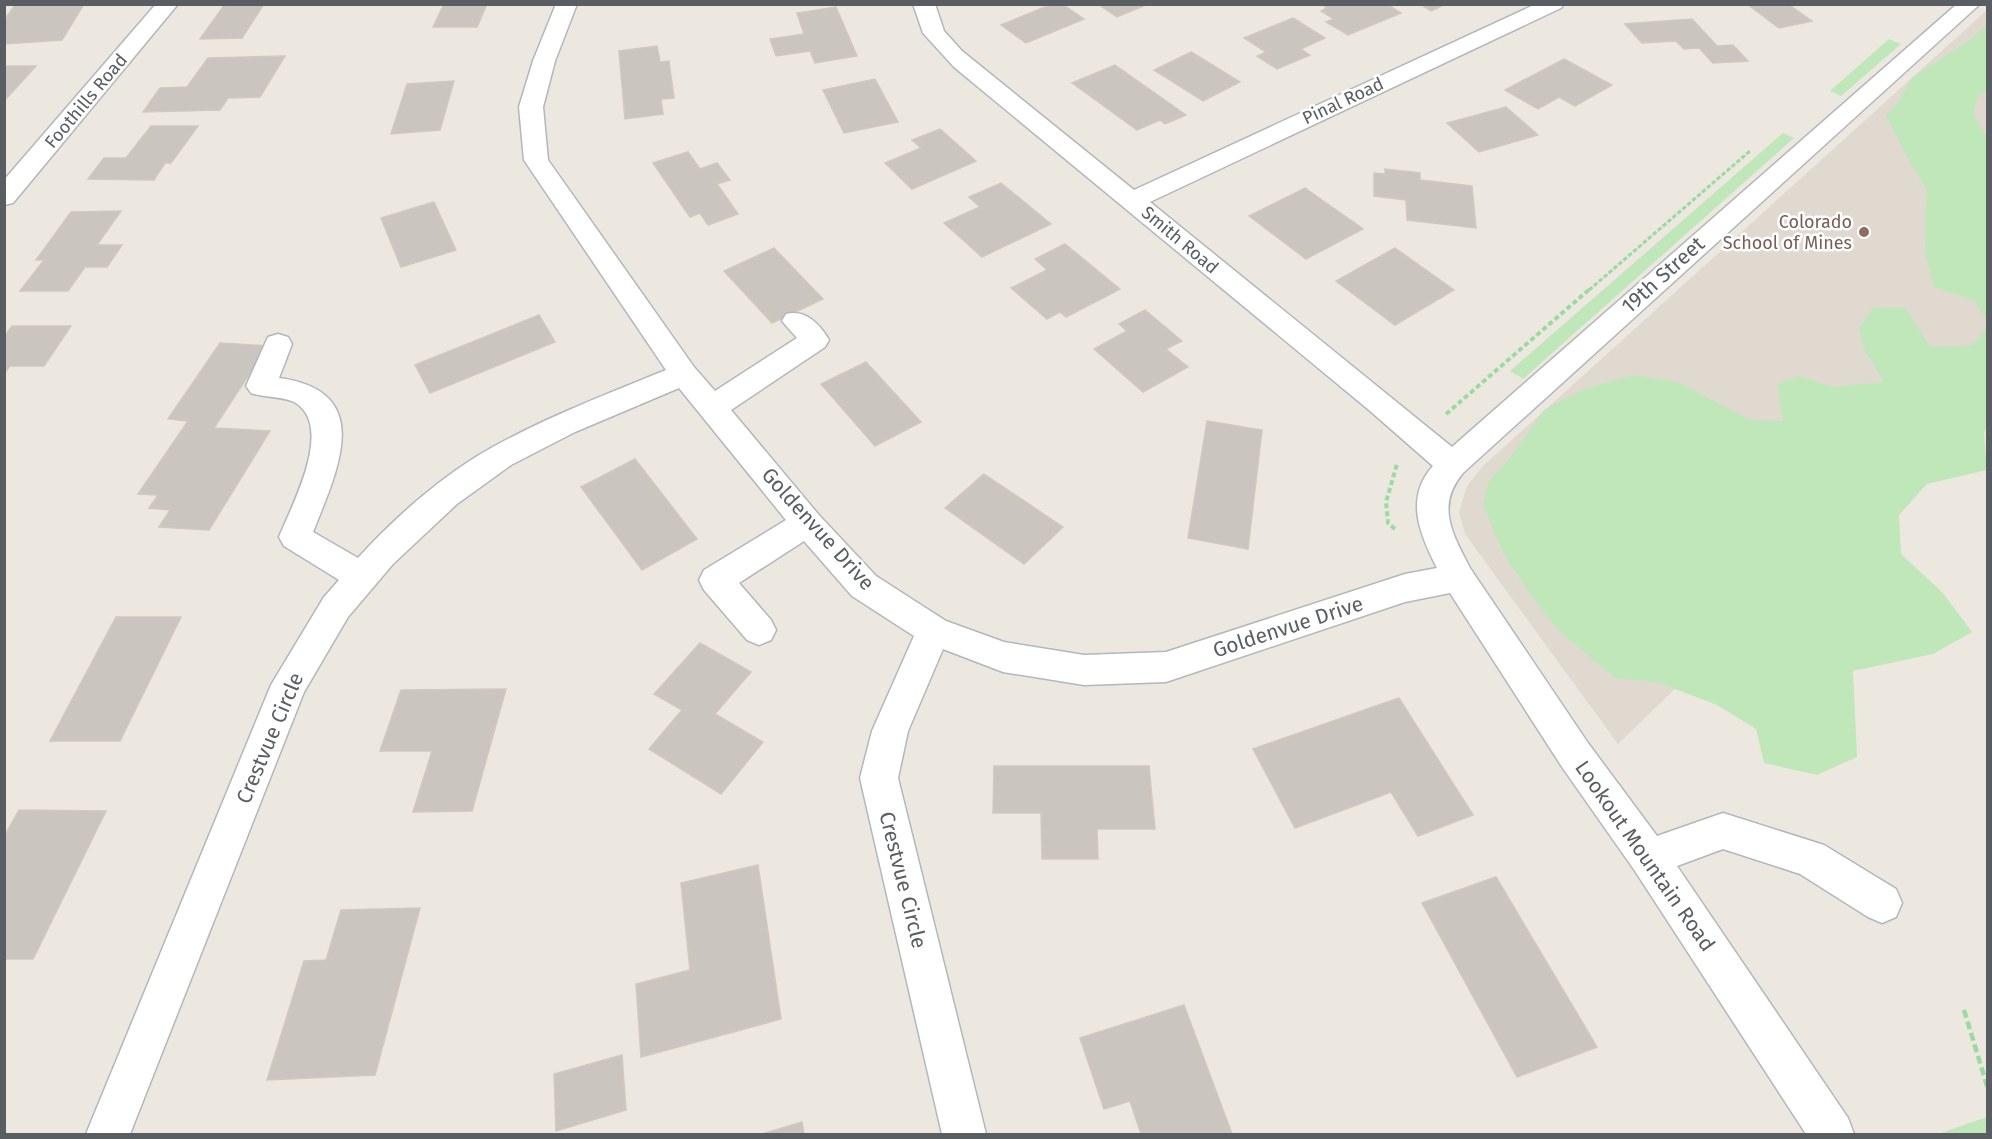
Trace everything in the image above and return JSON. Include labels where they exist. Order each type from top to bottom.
[{"type":"street","name":"Foothills Road","points":[[4,197],[168,4]]},
{"type":"street","name":"Goldenvue Drive","points":[[567,4],[544,61],[531,107],[536,160],[684,374],[807,524],[864,586],[934,632],[1003,657],[1084,670],[1166,667],[1405,588],[1458,578]]},
{"type":"street","name":"Smith Road","points":[[924,4],[926,20],[941,44],[1379,402],[1452,465]]},
{"type":"street","name":"Pinal Road","points":[[1133,200],[1554,4]]},
{"type":"street","name":"19th Street","points":[[1458,578],[1432,520],[1432,503],[1438,481],[1452,465],[1970,4]]},
{"type":"street","points":[[712,408],[815,340],[796,321]]},
{"type":"street","points":[[278,344],[261,386],[304,394],[319,406],[328,426],[327,452],[296,537],[362,577]]},
{"type":"street","name":"Crestvue Circle","points":[[108,1134],[289,684],[336,607],[381,555],[446,495],[500,458],[564,424],[684,374]]},
{"type":"street","points":[[759,630],[716,580],[807,524]]},
{"type":"street","name":"Lookout Mountain Road","points":[[1458,578],[1575,755],[1649,858],[1832,1134]]},
{"type":"street","name":"Crestvue Circle","points":[[934,632],[890,731],[879,778],[964,1134]]},
{"type":"street","points":[[1649,858],[1723,831],[1810,858],[1882,903]]},
{"type":"path","points":[[1964,1010],[1988,1089]]},
{"type":"shaded area","name":"Colorado School of Mines","points":[[1987,10],[1987,387],[1618,744],[1465,534],[1459,512],[1467,486],[1483,466]]},
{"type":"green space","points":[[1987,25],[1987,91],[1977,97],[1974,116],[1987,138],[1987,320],[1973,300],[1934,287],[1925,251],[1927,190],[1886,115],[1898,103],[1912,78],[1967,42]]},
{"type":"green space","points":[[1889,39],[1901,44],[1841,96],[1830,91]]},
{"type":"green space","points":[[1783,133],[1794,138],[1523,379],[1510,371]]},
{"type":"green space","points":[[1905,307],[1930,347],[1973,345],[1987,327],[1988,425],[1984,433],[1987,470],[1927,484],[1899,515],[1901,554],[1943,593],[1972,632],[1933,654],[1853,671],[1857,757],[1817,775],[1764,763],[1756,729],[1717,705],[1657,682],[1615,678],[1559,631],[1533,598],[1503,553],[1483,504],[1489,481],[1510,458],[1545,409],[1587,388],[1634,375],[1678,382],[1750,420],[1783,421],[1777,384],[1798,376],[1833,387],[1884,382],[1864,349],[1859,328],[1873,308]]},
{"type":"green space","points":[[1987,1117],[1987,1134],[1938,1134]]},
{"type":"building","points":[[16,4],[84,4],[62,40],[4,44],[4,20]]},
{"type":"building","points":[[225,4],[264,4],[242,38],[200,39]]},
{"type":"building","points":[[444,4],[487,4],[477,27],[433,27]]},
{"type":"building","points":[[1052,4],[1062,4],[1084,19],[1026,43],[1001,25]]},
{"type":"building","points":[[1098,4],[1148,4],[1117,17]]},
{"type":"building","points":[[1321,4],[1387,4],[1401,13],[1348,35],[1326,22],[1334,19],[1321,11],[1327,8]]},
{"type":"building","points":[[1420,4],[1446,4],[1431,11]]},
{"type":"building","points":[[1747,4],[1788,4],[1812,21],[1779,28]]},
{"type":"building","points":[[836,7],[857,56],[815,63],[810,51],[776,56],[770,39],[804,34],[797,13]]},
{"type":"building","points":[[1293,18],[1325,38],[1301,49],[1310,55],[1277,69],[1257,56],[1266,52],[1244,38]]},
{"type":"building","points":[[1692,19],[1717,46],[1733,45],[1748,61],[1713,63],[1699,48],[1684,49],[1676,41],[1642,43],[1625,24]]},
{"type":"building","points":[[657,46],[660,62],[669,61],[674,98],[661,99],[663,114],[625,119],[619,51]]},
{"type":"building","points":[[1191,52],[1240,82],[1203,101],[1154,70]]},
{"type":"building","points":[[285,56],[260,97],[228,98],[220,110],[143,112],[160,88],[187,87],[208,58]]},
{"type":"building","points":[[1564,59],[1612,85],[1575,106],[1559,97],[1538,109],[1505,90]]},
{"type":"building","points":[[1115,65],[1186,115],[1165,124],[1160,120],[1137,130],[1072,83]]},
{"type":"building","points":[[4,66],[36,66],[4,101]]},
{"type":"building","points":[[875,79],[898,122],[844,133],[823,90]]},
{"type":"building","points":[[454,81],[440,130],[391,134],[407,84]]},
{"type":"building","points":[[1506,107],[1538,135],[1479,152],[1447,123]]},
{"type":"building","points":[[151,126],[198,126],[171,163],[165,163],[154,180],[88,179],[104,158],[126,158]]},
{"type":"building","points":[[940,129],[976,161],[912,189],[885,163],[921,148],[912,140]]},
{"type":"building","points":[[688,152],[700,169],[717,163],[730,180],[717,184],[738,214],[708,225],[700,213],[690,217],[653,163]]},
{"type":"building","points":[[1385,169],[1420,173],[1420,180],[1472,186],[1476,228],[1407,220],[1406,200],[1374,196],[1374,173],[1385,174]]},
{"type":"building","points":[[1001,183],[1051,224],[982,257],[944,223],[980,207],[969,197]]},
{"type":"building","points":[[1305,188],[1363,229],[1306,259],[1249,216]]},
{"type":"building","points":[[434,202],[456,250],[401,267],[381,218]]},
{"type":"building","points":[[121,211],[97,245],[122,245],[107,267],[85,267],[68,291],[20,291],[44,260],[36,260],[71,212]]},
{"type":"building","points":[[1065,244],[1120,289],[1066,317],[1060,312],[1047,319],[1011,288],[1047,270],[1035,259]]},
{"type":"building","points":[[774,248],[823,299],[772,323],[724,271]]},
{"type":"building","points":[[1395,248],[1454,290],[1395,325],[1336,281]]},
{"type":"building","points":[[1145,310],[1182,341],[1166,349],[1188,367],[1143,392],[1094,349],[1127,331],[1119,324]]},
{"type":"building","points":[[539,315],[555,342],[430,393],[415,365]]},
{"type":"building","points":[[12,326],[71,326],[44,366],[10,366],[4,374],[4,337]]},
{"type":"building","points":[[220,343],[268,346],[214,428],[270,431],[209,530],[159,527],[170,510],[149,508],[158,495],[138,494],[188,421],[168,419]]},
{"type":"building","points":[[866,362],[921,422],[875,446],[821,384]]},
{"type":"building","points":[[1207,421],[1262,430],[1248,549],[1188,538]]},
{"type":"building","points":[[635,459],[697,539],[642,570],[581,487]]},
{"type":"building","points":[[984,474],[1063,527],[1024,564],[945,508]]},
{"type":"building","points":[[116,617],[181,617],[120,741],[50,741]]},
{"type":"building","points":[[700,643],[751,672],[715,714],[763,742],[721,794],[649,749],[682,710],[654,694]]},
{"type":"building","points":[[506,689],[472,811],[413,812],[432,751],[380,751],[401,690]]},
{"type":"building","points":[[1399,698],[1473,815],[1418,836],[1391,792],[1295,828],[1253,749]]},
{"type":"building","points":[[994,766],[1149,766],[1155,829],[1097,829],[1098,859],[1042,859],[1041,813],[993,813]]},
{"type":"building","points":[[19,810],[106,811],[33,959],[4,959],[4,837]]},
{"type":"building","points":[[758,865],[781,1019],[641,1057],[636,984],[690,970],[681,883]]},
{"type":"building","points":[[1496,877],[1597,1047],[1517,1077],[1422,903]]},
{"type":"building","points":[[420,908],[375,1075],[267,1080],[304,961],[326,960],[341,910]]},
{"type":"building","points":[[1184,1005],[1232,1134],[1141,1134],[1130,1101],[1104,1109],[1080,1038]]},
{"type":"building","points":[[622,1055],[626,1110],[556,1131],[554,1074]]},
{"type":"building","points":[[802,1122],[804,1134],[762,1134]]},
{"type":"place","name":"Colorado School of Mines","points":[[1864,232]]}]
